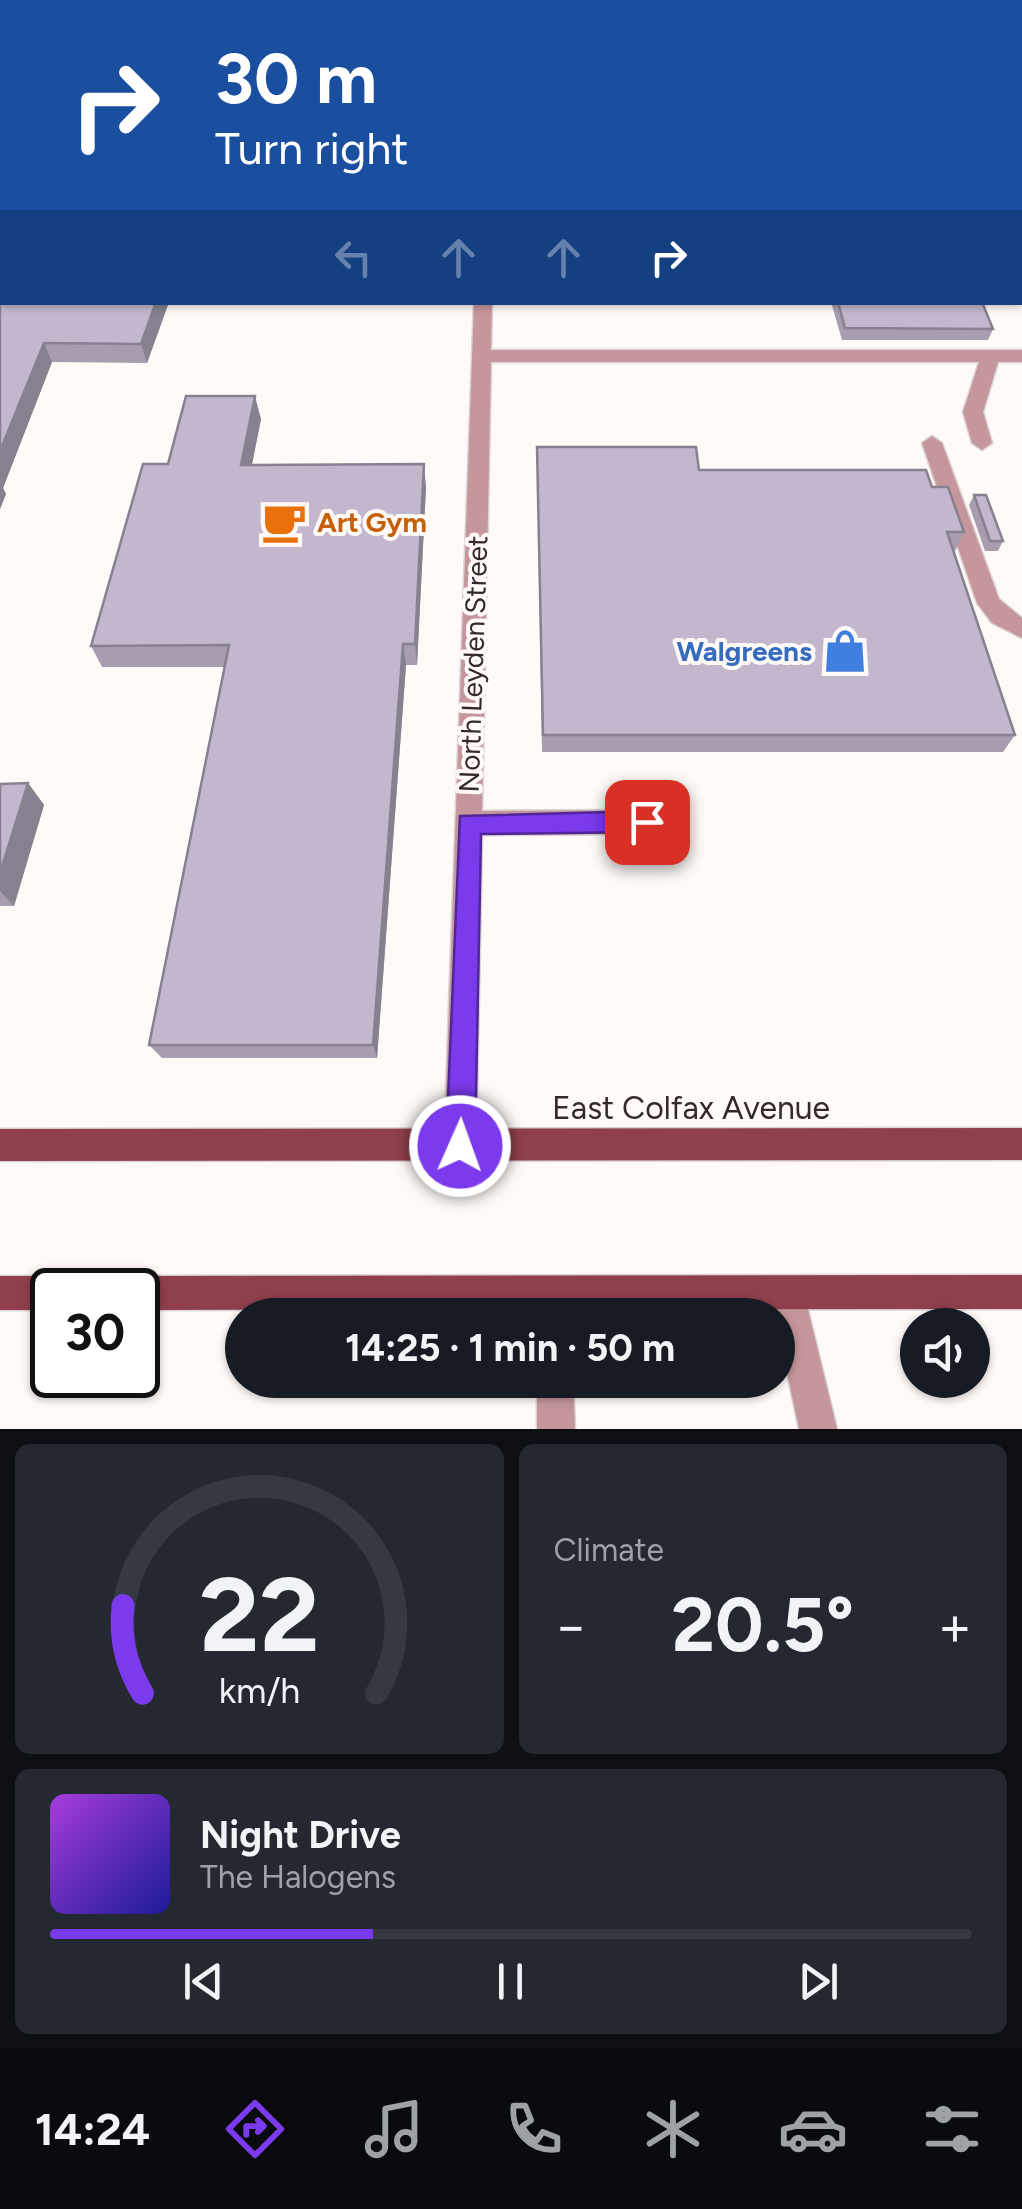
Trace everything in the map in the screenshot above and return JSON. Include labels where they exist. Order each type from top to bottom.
[{"type":"main road","name":"East Colfax Avenue","points":[[0,1145],[1022,1144]]},
{"type":"main road","points":[[681,1298],[787,1293],[1022,1292]]},
{"type":"main road","points":[[0,1293],[30,1293]]},
{"type":"main road","points":[[160,1294],[327,1298]]},
{"type":"street","name":"North Leyden Street","points":[[460,1146],[483,305]]},
{"type":"street","points":[[482,356],[1022,356]]},
{"type":"street","points":[[982,442],[974,412],[990,356]]},
{"type":"street","points":[[932,443],[990,603],[1000,617],[1022,629]]},
{"type":"street","points":[[469,824],[647,822]]},
{"type":"street","points":[[787,1293],[818,1429]]},
{"type":"street","points":[[555,1398],[556,1429]]},
{"type":"building","points":[[0,305],[155,305],[141,344],[44,343],[0,451]]},
{"type":"building","points":[[839,305],[983,305],[993,329],[845,328]]},
{"type":"building","points":[[186,396],[255,396],[241,465],[424,464],[415,644],[403,644],[373,1045],[149,1045],[229,645],[91,646],[143,464],[168,464]]},
{"type":"building","points":[[537,447],[696,447],[699,470],[926,470],[932,487],[948,487],[964,532],[947,532],[1015,735],[543,735]]},
{"type":"building","points":[[974,495],[986,495],[1003,541],[990,541]]},
{"type":"building","points":[[28,783],[0,873],[0,784]]},
{"type":"place","name":"Art Gym","points":[[284,522]]},
{"type":"place","name":"Walgreens","points":[[845,651]]},
{"type":"route","points":[[460,1146],[469,824],[647,822]]}]
